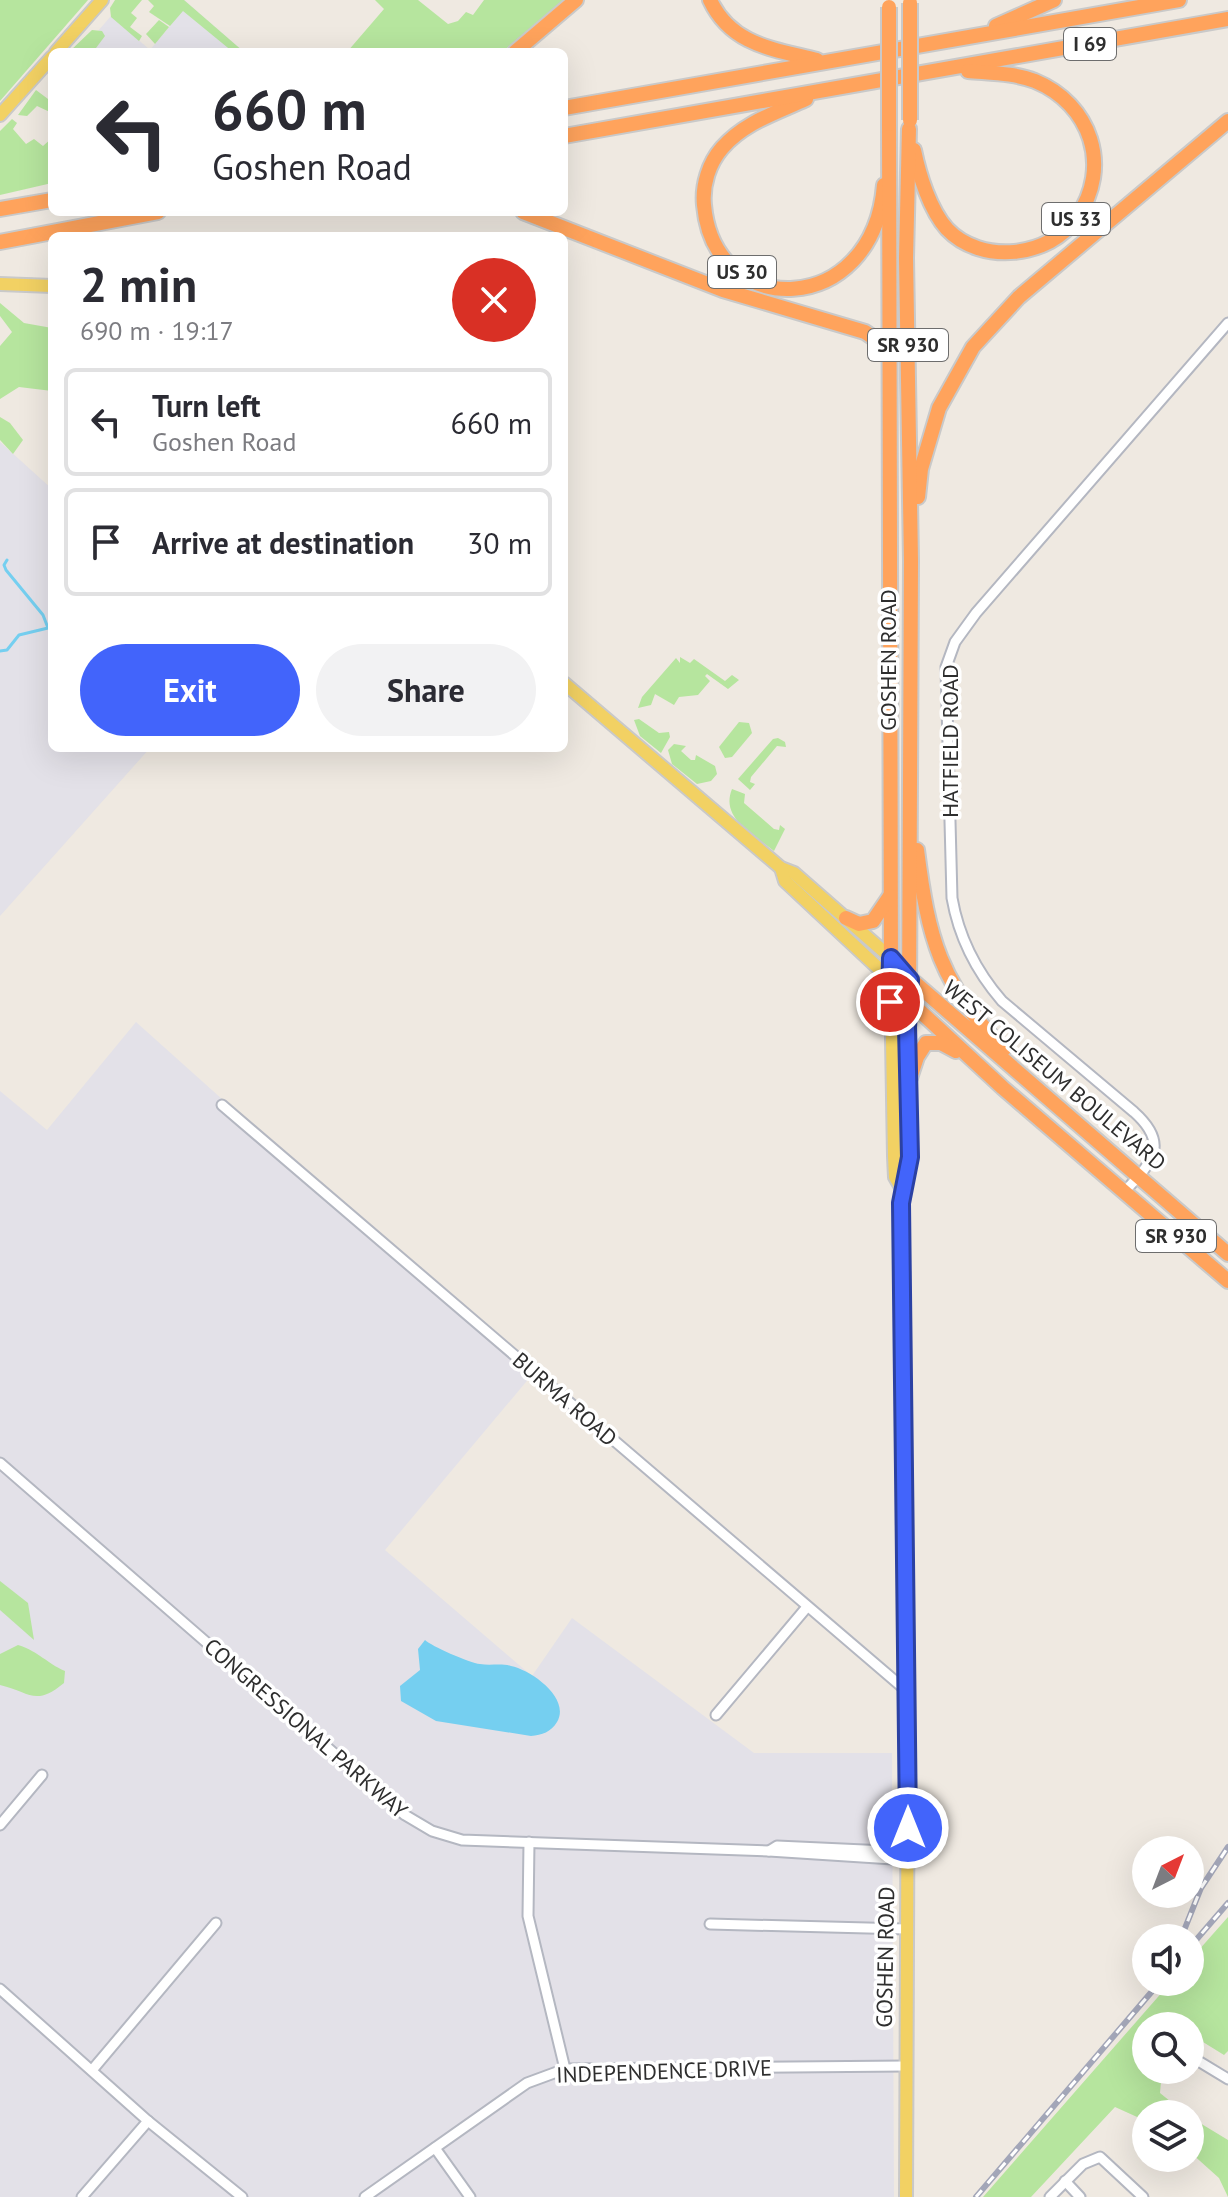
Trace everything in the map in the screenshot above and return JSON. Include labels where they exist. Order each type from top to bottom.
[{"type":"highway","points":[[520,48],[576,0]]},
{"type":"highway","points":[[710,0],[726,26],[743,39],[766,49],[821,61]]},
{"type":"highway","points":[[972,37],[1054,0]]},
{"type":"highway","name":"I 69","points":[[568,107],[1179,0]]},
{"type":"highway","name":"US 33","points":[[910,2],[910,125],[931,202],[946,228],[966,243],[1003,254],[1028,249],[1055,238],[1077,218],[1091,188],[1096,164],[1091,135],[1076,110],[1057,93],[1032,80],[952,69]]},
{"type":"highway","name":"US 30","points":[[824,91],[759,118],[721,149],[711,165],[703,191],[705,218],[714,241],[728,262],[748,277],[769,286],[792,290],[837,277],[853,264],[869,240],[883,201],[889,129],[888,4]]},
{"type":"highway","name":"I 69","points":[[568,135],[1228,19]]},
{"type":"highway","points":[[911,561],[921,469],[939,408],[973,347],[1019,297],[1228,121]]},
{"type":"highway","name":"GOSHEN ROAD","points":[[909,1001],[911,561],[906,258],[910,125]]},
{"type":"highway","name":"SR 930","points":[[889,129],[892,200],[888,348],[891,980]]},
{"type":"highway","points":[[0,209],[48,201]]},
{"type":"highway","points":[[53,232],[137,216]]},
{"type":"highway","points":[[533,216],[723,290],[865,332],[888,348]]},
{"type":"highway","points":[[0,242],[48,233]]},
{"type":"highway","name":"SR 930","points":[[910,788],[926,919],[943,970],[994,1039],[1048,1096]]},
{"type":"highway","points":[[846,918],[859,924],[873,921],[891,892]]},
{"type":"highway","name":"WEST COLISEUM BOULEVARD","points":[[891,958],[910,980],[1140,1175],[1228,1254]]},
{"type":"highway","name":"WEST COLISEUM BOULEVARD","points":[[891,980],[909,1001],[975,1061],[1228,1281]]},
{"type":"highway","points":[[910,1078],[926,1043],[941,1043],[975,1061]]},
{"type":"main road","points":[[60,48],[102,0]]},
{"type":"main road","points":[[0,115],[48,61]]},
{"type":"main road","points":[[0,284],[48,286]]},
{"type":"main road","name":"WEST COLISEUM BOULEVARD","points":[[568,686],[781,868],[794,873],[891,958]]},
{"type":"main road","name":"WEST COLISEUM BOULEVARD","points":[[781,868],[785,881],[891,980]]},
{"type":"main road","name":"GOSHEN ROAD","points":[[891,980],[895,1177],[902,1189]]},
{"type":"main road","name":"GOSHEN ROAD","points":[[906,2197],[908,1692],[902,1189],[908,1178],[910,1157],[909,1001]]},
{"type":"street","name":"HATFIELD ROAD","points":[[1140,1175],[1155,1149],[1146,1124],[1002,1001],[984,980],[965,945],[952,898],[946,667],[955,642],[976,613],[1228,323]]},
{"type":"street","name":"BURMA ROAD","points":[[222,1105],[908,1692]]},
{"type":"street","points":[[1124,1192],[1140,1175]]},
{"type":"street","name":"CONGRESSIONAL PARKWAY","points":[[0,1463],[405,1815],[432,1831],[462,1840],[908,1856]]},
{"type":"street","points":[[716,1715],[807,1607]]},
{"type":"street","points":[[0,1825],[42,1775]]},
{"type":"street","points":[[529,1842],[528,1916],[565,2069]]},
{"type":"street","points":[[93,2069],[216,1923]]},
{"type":"street","points":[[710,1924],[906,1929]]},
{"type":"street","points":[[0,1989],[148,2121],[242,2197]]},
{"type":"street","points":[[1204,2064],[1228,2079]]},
{"type":"street","name":"INDEPENDENCE DRIVE","points":[[365,2197],[527,2083],[565,2069],[906,2066]]},
{"type":"street","points":[[82,2197],[148,2121]]},
{"type":"street","points":[[435,2148],[470,2197]]},
{"type":"street","points":[[1050,2197],[1092,2158],[1100,2157],[1143,2197]]},
{"type":"street","points":[[1065,2181],[1080,2197]]},
{"type":"shaded area","points":[[171,0],[184,0],[239,48],[152,48],[183,10]]},
{"type":"shaded area","points":[[111,16],[148,48],[83,48]]},
{"type":"shaded area","points":[[0,442],[48,485],[48,752],[146,752],[0,916]]},
{"type":"shaded area","points":[[136,1022],[531,1376],[385,1550],[532,1676],[572,1618],[754,1753],[892,1753],[894,2197],[0,2197],[0,1091],[47,1130]]},
{"type":"green space","points":[[0,0],[88,0],[0,101]]},
{"type":"green space","points":[[115,0],[142,0],[131,13],[137,18],[130,27],[142,36],[139,41],[111,17],[110,8]]},
{"type":"green space","points":[[148,0],[184,0],[239,48],[228,48],[183,11],[170,26],[149,12],[154,6]]},
{"type":"green space","points":[[375,0],[418,0],[448,24],[458,21],[466,12],[473,15],[484,0],[564,0],[507,48],[350,48],[384,9]]},
{"type":"green space","points":[[159,20],[169,27],[155,44],[146,34]]},
{"type":"green space","points":[[92,30],[102,31],[105,36],[96,48],[73,48]]},
{"type":"green space","points":[[36,90],[48,99],[48,111],[37,106],[27,116],[18,115]]},
{"type":"green space","points":[[12,119],[17,123],[13,129],[26,144],[34,139],[43,146],[48,142],[48,184],[0,195],[0,131]]},
{"type":"green space","points":[[0,303],[24,323],[48,327],[48,391],[19,387],[0,399],[0,346],[12,332],[0,316]]},
{"type":"green space","points":[[0,417],[10,423],[23,440],[13,454],[0,440]]},
{"type":"green space","points":[[680,657],[690,663],[694,659],[725,681],[732,675],[739,680],[728,689],[707,674],[705,676],[710,681],[698,695],[679,697],[674,705],[655,694],[651,705],[638,708],[642,697],[676,658],[680,663]]},
{"type":"green space","points":[[639,719],[659,733],[669,732],[670,737],[661,753],[640,736],[634,720]]},
{"type":"green space","points":[[739,722],[749,723],[752,733],[732,757],[725,758],[719,747]]},
{"type":"green space","points":[[773,739],[785,742],[786,747],[777,746],[751,777],[750,782],[755,784],[750,790],[738,779]]},
{"type":"green space","points":[[674,744],[686,746],[681,751],[691,760],[695,760],[696,755],[715,766],[717,774],[711,781],[697,784],[672,764],[668,750]]},
{"type":"green space","points":[[732,789],[745,794],[744,803],[774,829],[779,830],[780,825],[785,829],[774,851],[734,817],[729,799]]},
{"type":"green space","points":[[0,1581],[28,1603],[34,1640],[0,1610]]},
{"type":"green space","points":[[18,1645],[65,1671],[64,1683],[39,1696],[0,1685],[0,1654]]},
{"type":"green space","points":[[1228,1917],[1228,2051],[1224,2055],[1204,2043],[1204,2012],[1145,2012],[1159,1996],[1204,1996],[1204,1944]]},
{"type":"green space","points":[[1132,2027],[1132,2084],[1161,2084],[1160,2093],[1169,2100],[1132,2100],[1132,2115],[1115,2107],[1031,2197],[983,2197]]},
{"type":"green space","points":[[1204,2125],[1228,2140],[1228,2197],[1219,2178],[1204,2165]]},
{"type":"water","points":[[425,1640],[475,1663],[507,1665],[529,1673],[554,1695],[560,1713],[557,1722],[546,1732],[531,1736],[436,1721],[401,1701],[400,1686],[420,1670],[418,1649]]},
{"type":"waterway","points":[[0,651],[7,650],[19,635],[48,628],[43,615],[6,570],[4,565],[7,560]]},
{"type":"railway","points":[[1187,1924],[1201,1888],[1228,1847]]},
{"type":"railway","points":[[1204,1931],[1228,1903]]},
{"type":"railway","points":[[976,2197],[1148,1996]]},
{"type":"route","points":[[890,1002],[891,958],[910,980],[907,1027],[910,1157],[901,1203],[908,1828]]}]
